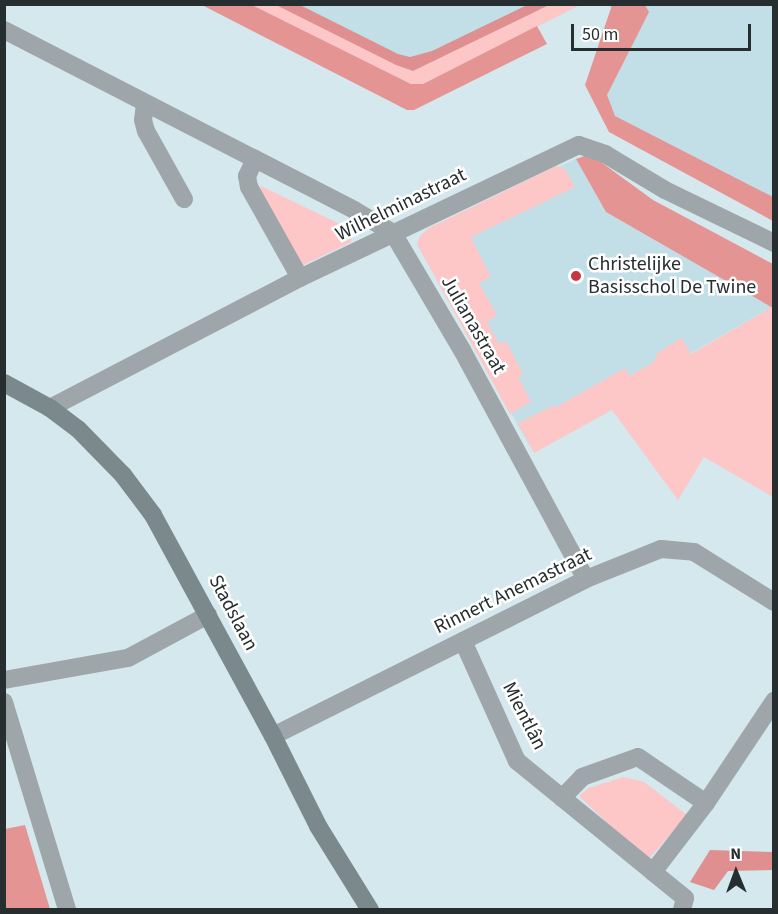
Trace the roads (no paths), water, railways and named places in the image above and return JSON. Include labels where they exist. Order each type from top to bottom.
[{"type":"street","name":"Julianastraat","points":[[4,30],[354,210],[393,233],[462,350],[586,579]]},
{"type":"street","points":[[145,104],[142,120],[146,130],[184,199]]},
{"type":"street","name":"Wilhelminastraat","points":[[50,408],[300,278],[579,145],[605,154],[665,190],[774,243]]},
{"type":"street","points":[[255,159],[247,176],[249,188],[300,278]]},
{"type":"street","name":"Stadslaan","points":[[4,383],[50,408],[78,429],[123,475],[153,515],[273,736],[318,826],[370,909]]},
{"type":"street","name":"Rinnert Anemastraat","points":[[273,736],[586,579],[662,549],[694,552],[774,602]]},
{"type":"street","points":[[4,680],[128,658],[208,615]]},
{"type":"street","name":"Mientlân","points":[[464,641],[517,761],[685,898],[681,909]]},
{"type":"street","points":[[653,872],[706,802],[774,701]]},
{"type":"street","points":[[4,702],[67,909]]},
{"type":"street","points":[[562,798],[582,777],[638,757],[706,802]]},
{"type":"place","name":"Christelijke Basisschol De Twine","points":[[576,276]]}]
